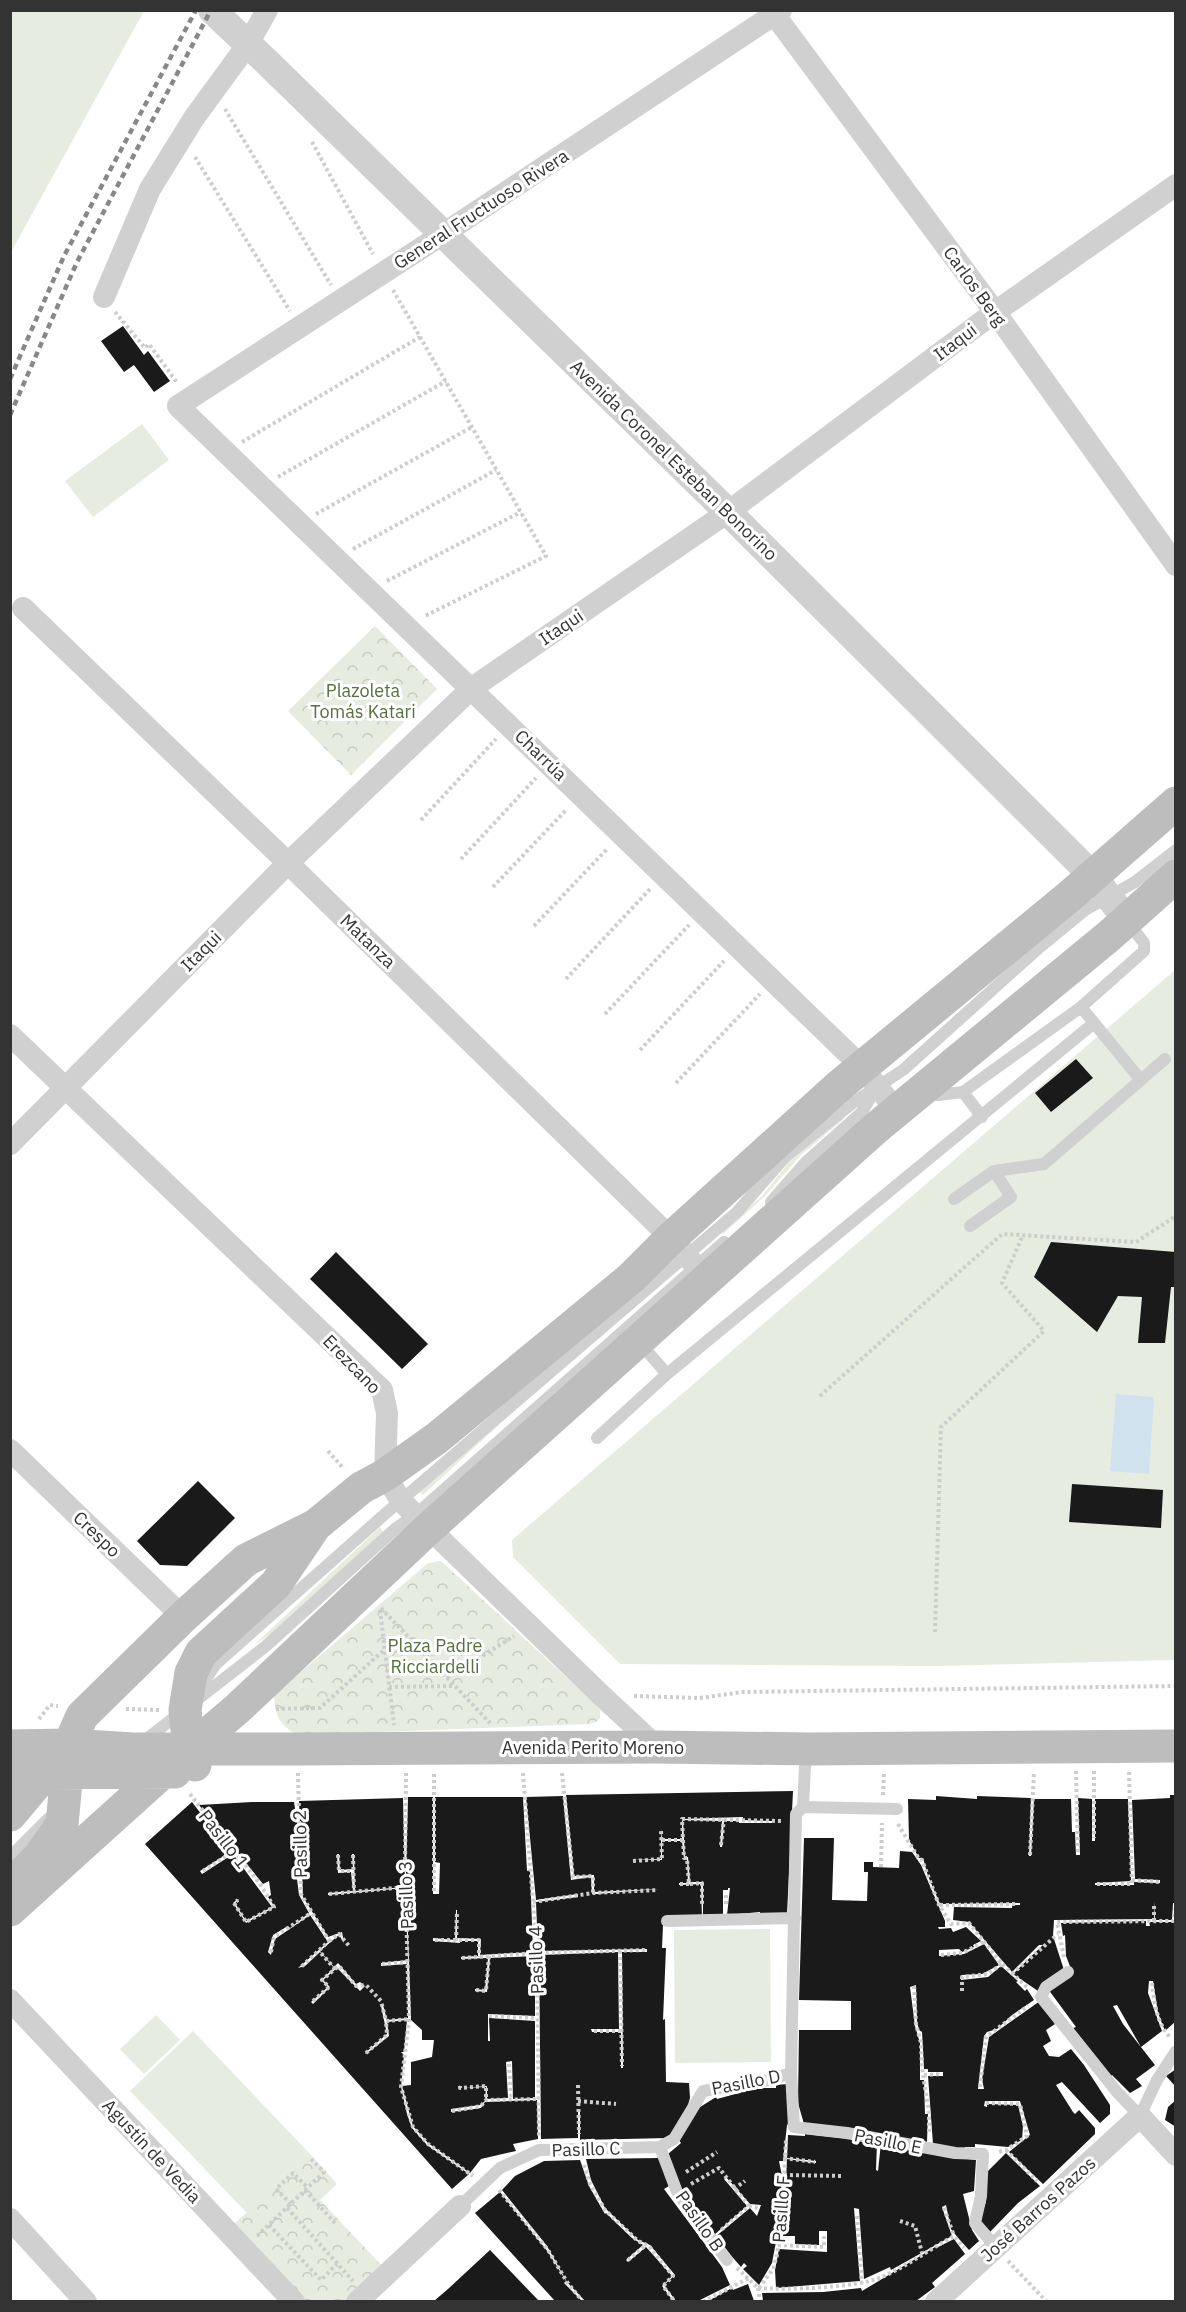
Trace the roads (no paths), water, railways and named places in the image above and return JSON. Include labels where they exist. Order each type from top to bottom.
[{"type":"main road","points":[[407,1505],[437,1438],[631,1278],[690,1260],[888,1088],[1108,936],[1109,897],[1176,803]]},
{"type":"main road","points":[[10,1910],[181,1766],[245,1701],[407,1505],[638,1341],[690,1260],[888,1088],[1071,895],[1109,897],[1176,876]]},
{"type":"main road","points":[[10,1886],[39,1857],[62,1824],[82,1716],[183,1617],[246,1560],[316,1524],[361,1488],[407,1505]]},
{"type":"main road","points":[[181,1766],[185,1710],[191,1673],[201,1653],[276,1584],[316,1524]]},
{"type":"main road","name":"Avenida Perito Moreno","points":[[10,1746],[72,1778]]},
{"type":"main road","name":"Avenida Perito Moreno","points":[[72,1778],[133,1749],[181,1766],[298,1772],[657,1747],[812,1749],[1176,1746]]},
{"type":"main road","name":"Avenida Perito Moreno","points":[[10,1773],[72,1778],[181,1766],[412,1763],[518,1758],[562,1769],[1176,1764]]},
{"type":"main road","points":[[10,1815],[72,1778]]},
{"type":"street","name":"Avenida Coronel Esteban Bonorino","points":[[212,10],[728,512],[1109,897]]},
{"type":"street","points":[[104,297],[150,189],[182,136],[248,44],[267,10]]},
{"type":"street","name":"General Fructuoso Rivera","points":[[184,403],[776,12]]},
{"type":"street","name":"Carlos Berg","points":[[776,12],[1176,565]]},
{"type":"street","name":"Itaqui","points":[[10,1144],[288,863],[472,688],[728,512],[995,312],[1176,184]]},
{"type":"street","name":"Charrúa","points":[[184,403],[226,452],[510,724],[773,981],[888,1088]]},
{"type":"street","name":"Matanza","points":[[22,608],[288,863],[690,1260]]},
{"type":"street","name":"Erezcano","points":[[10,1035],[382,1389],[407,1505]]},
{"type":"street","name":"Crespo","points":[[10,1450],[183,1617]]},
{"type":"street","points":[[407,1505],[657,1747]]},
{"type":"street","name":"Agustín de Vedia","points":[[10,2000],[294,2301]]},
{"type":"street","points":[[1140,2116],[1176,2155]]},
{"type":"street","name":"José Barros Pazos","points":[[936,2301],[1140,2116]]},
{"type":"street","points":[[361,2298],[460,2206]]},
{"type":"street","points":[[10,2219],[87,2301]]},
{"type":"lane","points":[[185,1710],[216,1664],[407,1505],[690,1260],[737,1212],[786,1156],[854,1102],[888,1088],[938,1095],[963,1092],[1081,1007],[1144,951],[1144,944],[1109,897],[1135,882],[1176,850]]},
{"type":"lane","points":[[1081,1007],[1140,1079]]},
{"type":"lane","points":[[597,1438],[668,1374],[1094,1023]]},
{"type":"lane","points":[[954,1199],[994,1171],[1044,1164],[1165,1059]]},
{"type":"lane","points":[[765,1207],[806,1162],[888,1088]]},
{"type":"lane","points":[[963,1092],[982,1117]]},
{"type":"lane","points":[[970,1226],[1011,1197],[994,1171]]},
{"type":"lane","points":[[690,1260],[701,1226],[733,1201],[759,1186]]},
{"type":"lane","points":[[690,1260],[731,1236]]},
{"type":"lane","points":[[638,1341],[668,1374]]},
{"type":"lane","points":[[133,1749],[266,1646],[396,1528],[407,1505]]},
{"type":"lane","points":[[791,2073],[796,1814],[803,1807],[805,1767]]},
{"type":"lane","points":[[10,1857],[72,1778]]},
{"type":"lane","points":[[803,1807],[893,1809]]},
{"type":"lane","points":[[667,1921],[795,1918]]},
{"type":"lane","points":[[1068,1972],[1046,1988],[1041,1997],[1117,2092],[1140,2116],[1157,2080],[1176,2051]]},
{"type":"lane","name":"Pasillo E","points":[[791,2073],[794,2127],[847,2133],[929,2149],[982,2154],[981,2196],[975,2223],[996,2247]]},
{"type":"lane","name":"Pasillo D","points":[[660,2147],[674,2139],[703,2091],[769,2080],[791,2073]]},
{"type":"lane","name":"Pasillo C","points":[[460,2206],[501,2168],[539,2150],[660,2147]]},
{"type":"lane","name":"Pasillo B","points":[[660,2147],[675,2186],[727,2260]]},
{"type":"water","points":[[1116,1394],[1154,1397],[1149,1474],[1110,1471]]},
{"type":"railway","points":[[10,379],[64,256],[196,10]]},
{"type":"railway","points":[[10,415],[77,262],[211,10]]},
{"type":"park label","name":"Plazoleta Tomás Katari","points":[[363,700]]},
{"type":"park label","name":"Plaza Padre Ricciardelli","points":[[435,1655]]}]
